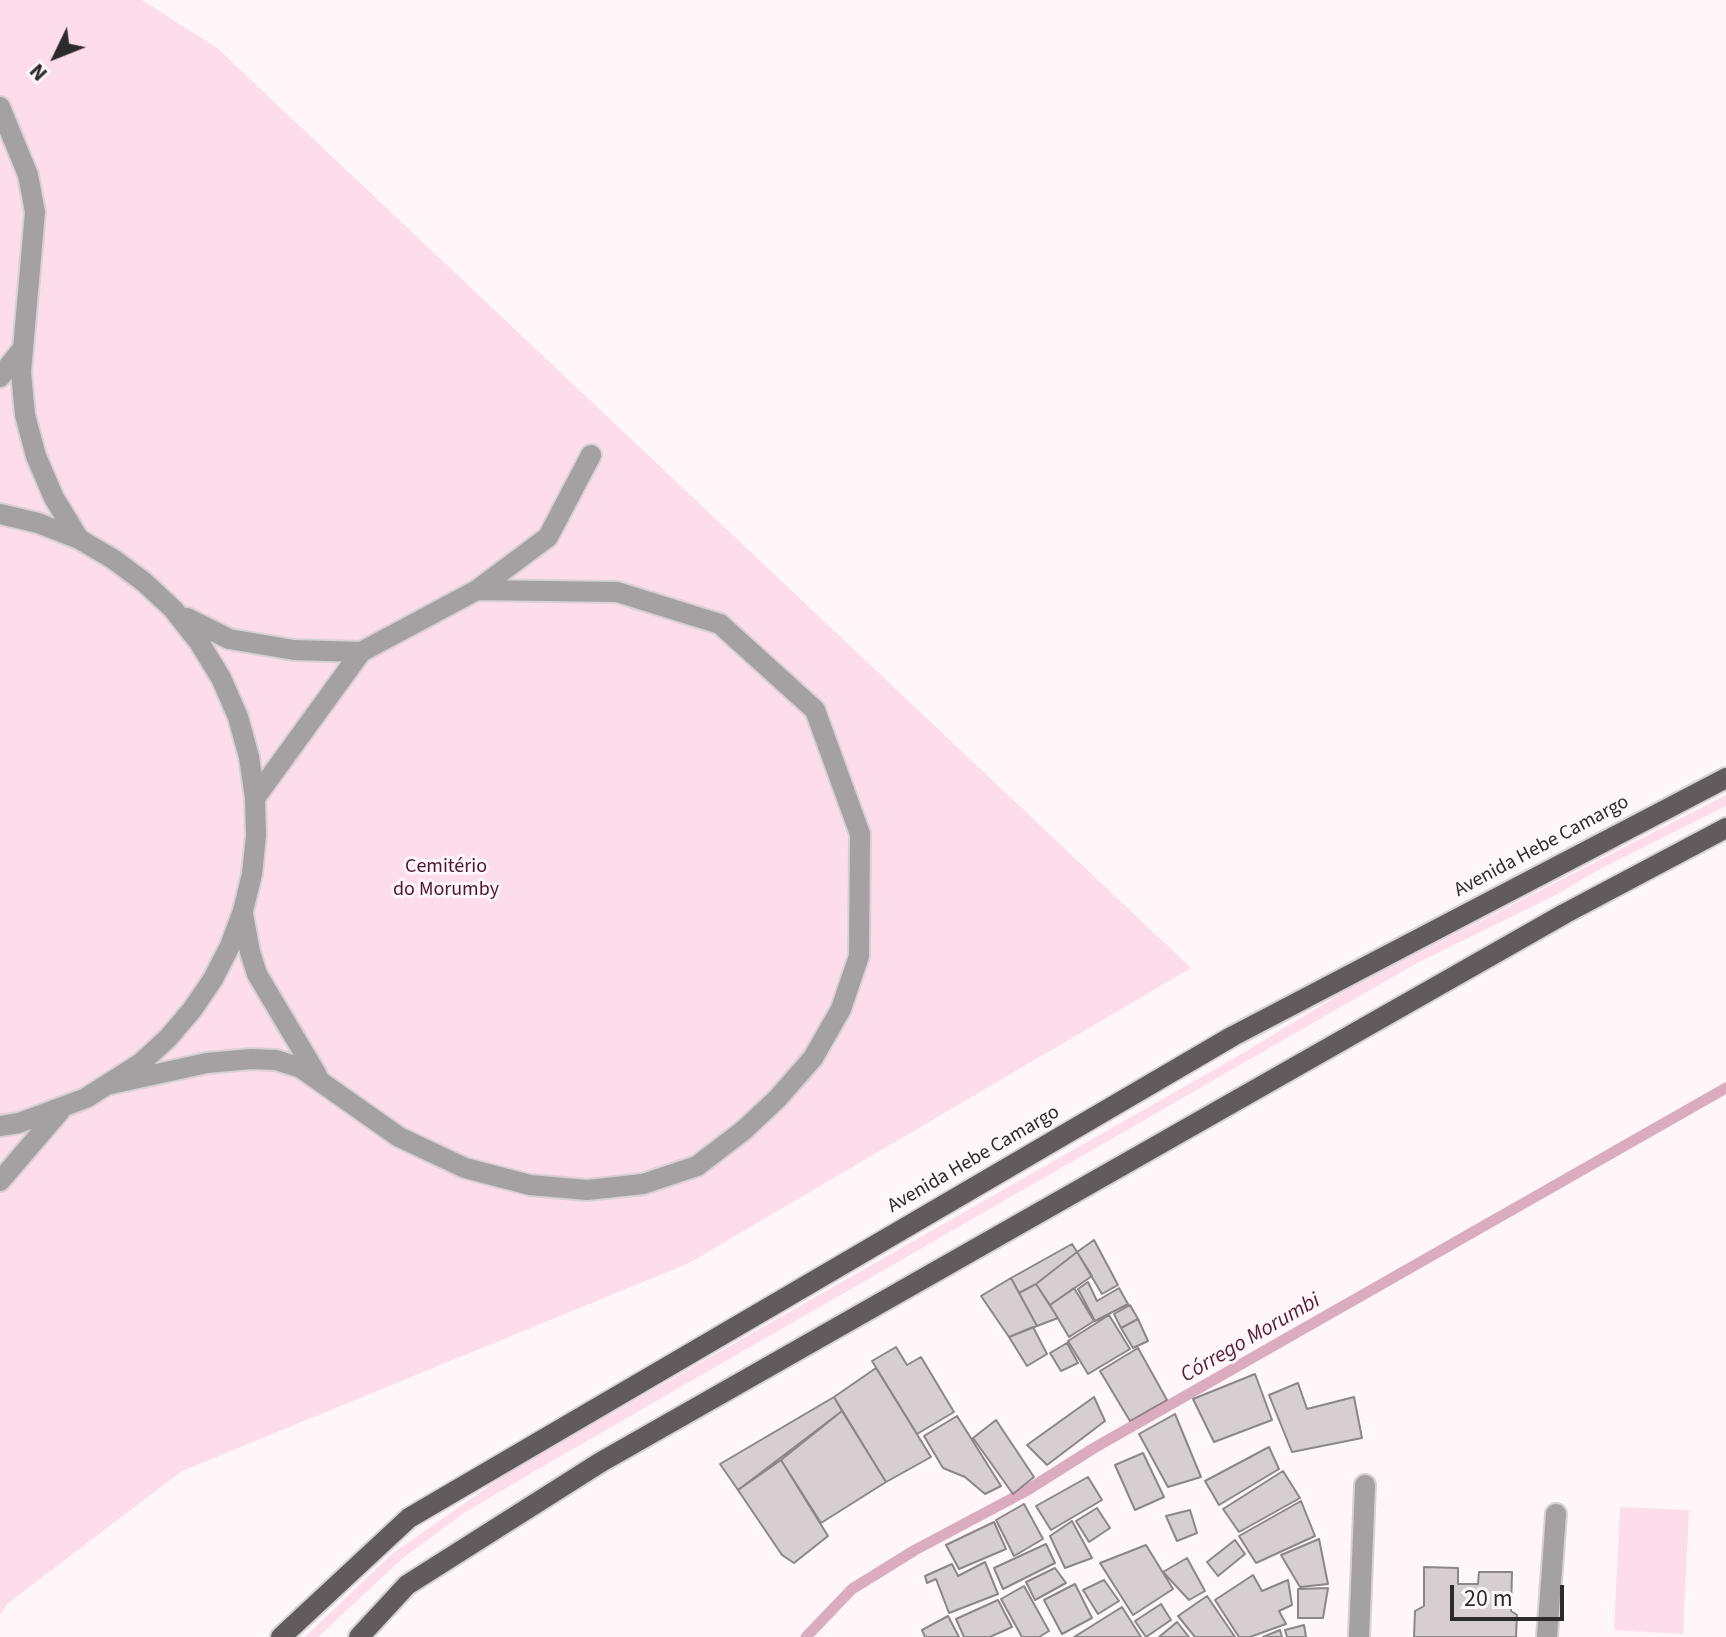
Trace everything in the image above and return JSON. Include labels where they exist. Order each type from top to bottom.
[{"type":"main road","name":"Avenida Hebe Camargo","points":[[281,1637],[409,1518],[1233,1036],[1726,778]]},
{"type":"main road","points":[[359,1637],[407,1585],[601,1462],[1564,914],[1726,828]]},
{"type":"street","points":[[0,107],[28,175],[35,212],[21,372],[25,415],[36,456],[54,498],[79,539]]},
{"type":"street","points":[[0,377],[23,348]]},
{"type":"street","points":[[255,798],[361,652],[477,590],[548,537],[591,455]]},
{"type":"street","points":[[0,514],[38,523],[79,539],[144,582],[173,609],[199,642],[221,678],[232,704],[249,757],[256,836],[252,874],[243,911],[219,968],[192,1010],[168,1038],[141,1063],[111,1084],[60,1110],[0,1126]]},
{"type":"street","points":[[111,1084],[207,1063],[276,1060],[301,1068],[399,1137],[465,1168],[530,1185],[587,1190],[643,1184],[697,1166],[744,1130],[778,1098],[813,1058],[841,1009],[859,956],[860,834],[815,710],[720,624],[617,592],[477,590]]},
{"type":"street","points":[[173,609],[229,639],[294,650],[361,652]]},
{"type":"street","points":[[243,911],[250,952],[267,996],[321,1082]]},
{"type":"street","points":[[0,1181],[60,1110]]},
{"type":"street","points":[[1359,1637],[1365,1485]]},
{"type":"street","points":[[1547,1637],[1556,1514]]},
{"type":"green space","name":"Cemitério do Morumby","points":[[0,0],[142,0],[217,48],[1191,968],[689,1263],[182,1471],[7,1604],[0,1615]]},
{"type":"green space","points":[[1726,795],[1726,806],[1417,963],[464,1513],[403,1558],[318,1637],[305,1637],[393,1553],[514,1469],[1238,1056],[1352,987]]},
{"type":"green space","points":[[1620,1507],[1689,1510],[1683,1634],[1614,1630]]},
{"type":"building","points":[[1094,1240],[1118,1285],[1102,1294],[1077,1252]]},
{"type":"building","points":[[1072,1244],[1077,1252],[1036,1284],[1019,1293],[1011,1278]]},
{"type":"building","points":[[1077,1252],[1092,1276],[1050,1305],[1036,1284]]},
{"type":"building","points":[[1011,1278],[1037,1326],[1009,1337],[981,1296]]},
{"type":"building","points":[[1088,1282],[1097,1301],[1119,1288],[1128,1304],[1095,1321],[1078,1289]]},
{"type":"building","points":[[1036,1284],[1058,1318],[1037,1326],[1019,1293]]},
{"type":"building","points":[[1074,1288],[1094,1321],[1069,1337],[1050,1305]]},
{"type":"building","points":[[1130,1305],[1138,1319],[1121,1328],[1114,1314]]},
{"type":"building","points":[[1109,1315],[1130,1349],[1088,1374],[1068,1341]]},
{"type":"building","points":[[1138,1319],[1148,1341],[1133,1348],[1121,1328]]},
{"type":"building","points":[[1033,1327],[1047,1354],[1027,1366],[1009,1337]]},
{"type":"building","points":[[1067,1343],[1078,1363],[1061,1371],[1050,1353]]},
{"type":"building","points":[[896,1347],[907,1365],[921,1357],[954,1412],[917,1434],[872,1361]]},
{"type":"building","points":[[1138,1348],[1167,1400],[1130,1421],[1100,1371]]},
{"type":"building","points":[[876,1368],[931,1457],[886,1482],[834,1397]]},
{"type":"building","points":[[1255,1374],[1272,1420],[1214,1442],[1193,1399]]},
{"type":"building","points":[[1298,1383],[1307,1409],[1354,1397],[1362,1438],[1292,1452],[1269,1395]]},
{"type":"building","points":[[834,1397],[842,1411],[738,1490],[720,1464]]},
{"type":"building","points":[[1094,1397],[1105,1421],[1047,1465],[1027,1445]]},
{"type":"building","points":[[842,1411],[886,1482],[821,1523],[781,1460]]},
{"type":"building","points":[[1175,1414],[1201,1477],[1168,1487],[1139,1434]]},
{"type":"building","points":[[957,1416],[1001,1486],[985,1494],[965,1477],[943,1468],[924,1436]]},
{"type":"building","points":[[996,1420],[1034,1477],[1013,1494],[973,1438]]},
{"type":"building","points":[[1269,1447],[1279,1469],[1219,1505],[1205,1481]]},
{"type":"building","points":[[1143,1453],[1164,1497],[1135,1510],[1115,1465]]},
{"type":"building","points":[[781,1460],[828,1536],[794,1563],[782,1555],[738,1490]]},
{"type":"building","points":[[1283,1471],[1300,1498],[1239,1532],[1223,1509]]},
{"type":"building","points":[[1088,1477],[1102,1500],[1051,1530],[1036,1506]]},
{"type":"building","points":[[1301,1501],[1315,1536],[1256,1563],[1239,1536]]},
{"type":"building","points":[[1024,1504],[1043,1539],[1014,1556],[996,1520]]},
{"type":"building","points":[[1097,1508],[1110,1528],[1089,1542],[1076,1521]]},
{"type":"building","points":[[1190,1510],[1197,1533],[1177,1541],[1166,1516]]},
{"type":"building","points":[[1072,1521],[1092,1558],[1065,1568],[1050,1536]]},
{"type":"building","points":[[994,1522],[1006,1549],[959,1569],[946,1545]]},
{"type":"building","points":[[1319,1539],[1328,1584],[1300,1587],[1281,1555]]},
{"type":"building","points":[[1235,1540],[1245,1554],[1218,1576],[1207,1562]]},
{"type":"building","points":[[1046,1544],[1055,1563],[1003,1589],[994,1568]]},
{"type":"building","points":[[1146,1545],[1173,1589],[1133,1615],[1100,1563]]},
{"type":"building","points":[[1187,1558],[1205,1591],[1189,1600],[1163,1572]]},
{"type":"building","points":[[985,1562],[998,1594],[949,1613],[936,1579],[927,1583],[925,1576],[952,1564],[958,1576]]},
{"type":"building","points":[[1424,1567],[1458,1568],[1458,1584],[1478,1584],[1479,1572],[1512,1572],[1511,1611],[1517,1615],[1516,1637],[1414,1637],[1415,1611],[1424,1606]]},
{"type":"building","points":[[1055,1568],[1066,1583],[1035,1600],[1026,1582]]},
{"type":"building","points":[[1253,1575],[1262,1591],[1288,1580],[1292,1605],[1279,1611],[1286,1624],[1250,1637],[1239,1637],[1215,1600]]},
{"type":"building","points":[[1104,1580],[1119,1601],[1098,1614],[1083,1590]]},
{"type":"building","points":[[1075,1584],[1092,1618],[1062,1634],[1044,1600]]},
{"type":"building","points":[[1024,1586],[1049,1631],[1039,1637],[1022,1637],[1001,1599]]},
{"type":"building","points":[[1328,1588],[1323,1618],[1298,1618],[1298,1589]]},
{"type":"building","points":[[1207,1596],[1235,1637],[1195,1637],[1178,1616]]},
{"type":"building","points":[[998,1600],[1012,1627],[990,1637],[964,1637],[956,1619]]},
{"type":"building","points":[[1161,1604],[1171,1620],[1146,1637],[1135,1621]]},
{"type":"building","points":[[1122,1607],[1141,1637],[1074,1637]]},
{"type":"building","points":[[948,1616],[959,1637],[925,1637],[922,1630]]},
{"type":"building","points":[[1177,1622],[1189,1637],[1159,1637]]},
{"type":"building","points":[[1304,1625],[1306,1637],[1287,1637],[1285,1630]]},
{"type":"building","points":[[1280,1630],[1282,1637],[1263,1637]]},
{"type":"waterway","name":"Córrego Morumbi","points":[[806,1637],[852,1589],[915,1550],[1026,1491],[1094,1448],[1726,1088]]}]
